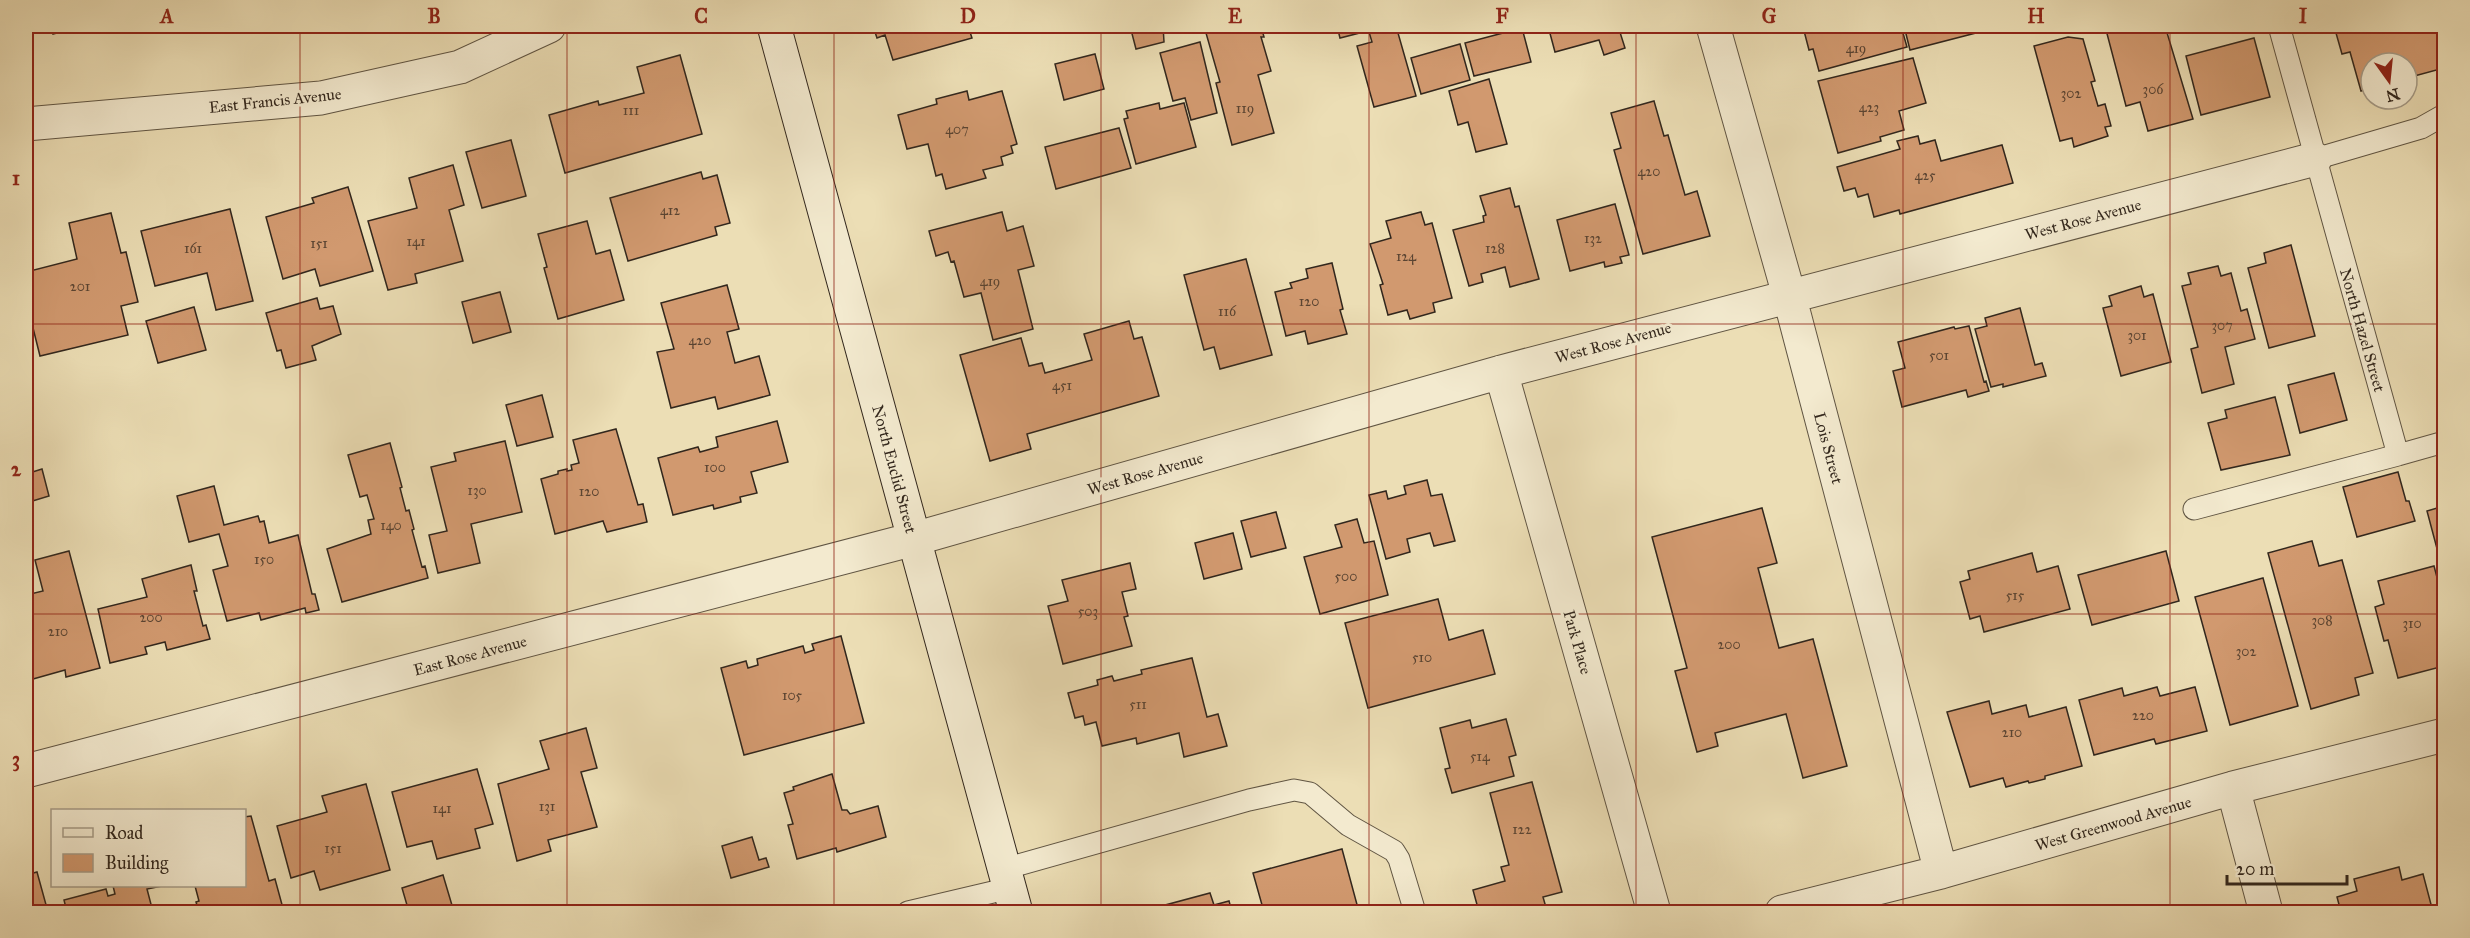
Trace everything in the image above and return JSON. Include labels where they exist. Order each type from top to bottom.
[{"type":"street","name":"East Francis Avenue","points":[[26,124],[321,98],[460,67],[549,26]]},
{"type":"street","name":"North Euclid Street","points":[[774,26],[1010,890]]},
{"type":"street","name":"Lois Street","points":[[1713,26],[1789,295],[1941,872]]},
{"type":"street","name":"West Rose Avenue","points":[[914,539],[1501,372],[2315,159]]},
{"type":"street","name":"Park Place","points":[[1501,372],[1654,912]]},
{"type":"street","name":"East Rose Avenue","points":[[26,771],[914,539]]},
{"type":"street","name":"West Greenwood Avenue","points":[[1782,912],[1941,872],[2233,788],[2445,735]]},
{"type":"street","points":[[2233,788],[2266,912]]},
{"type":"lane","name":"North Hazel Street","points":[[2279,26],[2398,455]]},
{"type":"lane","points":[[2315,159],[2421,128],[2445,115]]},
{"type":"lane","points":[[2194,509],[2445,442]]},
{"type":"lane","points":[[908,912],[1010,890],[1249,800],[1294,790],[1310,793],[1347,825],[1394,851],[1399,859],[1415,912]]},
{"type":"building","points":[[50,26],[82,26],[53,34]]},
{"type":"building","points":[[873,26],[968,26],[972,38],[893,60],[885,35],[877,38]]},
{"type":"building","points":[[1130,26],[1163,26],[1164,42],[1136,49]]},
{"type":"building","points":[[1204,26],[1261,26],[1264,37],[1261,37],[1271,71],[1258,75],[1274,133],[1232,145],[1216,83],[1220,82]]},
{"type":"building","points":[[1337,26],[1387,26],[1340,38]]},
{"type":"building","points":[[1396,26],[1416,96],[1374,107],[1357,46],[1372,42],[1369,32]]},
{"type":"building","points":[[1548,26],[1618,26],[1625,48],[1604,55],[1599,40],[1555,52]]},
{"type":"building","points":[[1901,26],[1907,47],[1819,71],[1813,49],[1809,50],[1803,27]]},
{"type":"building","points":[[1904,26],[2003,26],[1910,50]]},
{"type":"building","points":[[2105,26],[2165,26],[2193,119],[2148,131],[2140,102],[2126,106]]},
{"type":"building","points":[[2334,26],[2444,26],[2444,68],[2419,75],[2419,51],[2359,51],[2359,84],[2350,52],[2342,54]]},
{"type":"building","points":[[1522,28],[1531,62],[1474,76],[1465,43]]},
{"type":"building","points":[[2068,37],[2083,39],[2095,81],[2091,82],[2098,106],[2105,104],[2111,126],[2105,127],[2108,136],[2074,147],[2072,138],[2060,141],[2034,46]]},
{"type":"building","points":[[2254,38],[2270,97],[2201,115],[2186,56]]},
{"type":"building","points":[[1200,42],[1217,113],[1191,120],[1185,98],[1173,101],[1160,53]]},
{"type":"building","points":[[1460,44],[1470,80],[1421,94],[1411,58]]},
{"type":"building","points":[[1095,54],[1104,89],[1064,100],[1055,64]]},
{"type":"building","points":[[680,55],[702,134],[565,173],[549,115],[598,101],[599,105],[644,93],[637,67]]},
{"type":"building","points":[[1913,58],[1926,103],[1899,111],[1904,130],[1880,137],[1881,141],[1838,153],[1818,81]]},
{"type":"building","points":[[1489,79],[1507,144],[1476,152],[1468,122],[1458,125],[1449,91]]},
{"type":"building","points":[[967,91],[969,100],[1002,91],[1017,144],[1011,146],[1013,153],[1001,157],[1003,165],[983,170],[986,178],[946,189],[942,174],[936,176],[928,144],[907,149],[898,115],[937,104],[936,99]]},
{"type":"building","points":[[1654,101],[1664,136],[1668,135],[1685,195],[1697,191],[1710,236],[1643,254],[1614,150],[1621,148],[1611,113]]},
{"type":"building","points":[[1159,103],[1160,109],[1184,103],[1196,147],[1136,164],[1124,119],[1128,118],[1126,111]]},
{"type":"building","points":[[1119,128],[1131,168],[1056,189],[1045,147]]},
{"type":"building","points":[[1918,136],[1920,144],[1935,140],[1941,161],[2002,145],[2013,183],[1900,214],[1899,210],[1874,217],[1868,194],[1858,197],[1855,188],[1844,191],[1837,167],[1900,149],[1897,141]]},
{"type":"building","points":[[511,140],[526,196],[482,208],[466,152]]},
{"type":"building","points":[[453,165],[464,205],[449,210],[463,261],[415,274],[417,283],[388,290],[368,221],[417,208],[409,178]]},
{"type":"building","points":[[701,172],[703,179],[717,175],[730,223],[715,227],[717,235],[628,261],[610,198]]},
{"type":"building","points":[[348,187],[373,271],[320,286],[315,269],[283,279],[266,217],[314,203],[312,198]]},
{"type":"building","points":[[1510,188],[1515,207],[1519,206],[1539,279],[1510,287],[1505,267],[1481,274],[1483,282],[1469,286],[1453,230],[1484,222],[1483,216],[1486,215],[1480,196]]},
{"type":"building","points":[[1615,204],[1629,255],[1620,257],[1622,263],[1605,267],[1604,262],[1570,271],[1557,220]]},
{"type":"building","points":[[230,209],[253,301],[216,310],[207,273],[155,286],[141,231]]},
{"type":"building","points":[[1002,212],[1007,231],[1023,226],[1034,266],[1018,270],[1033,329],[993,340],[981,293],[964,297],[954,261],[951,262],[948,252],[936,256],[929,231]]},
{"type":"building","points":[[1421,212],[1425,225],[1432,223],[1452,298],[1433,303],[1435,312],[1410,319],[1407,310],[1388,315],[1380,285],[1383,284],[1370,244],[1391,238],[1386,221]]},
{"type":"building","points":[[111,213],[121,253],[126,252],[138,302],[121,306],[128,335],[40,356],[26,300],[26,272],[77,259],[69,223]]},
{"type":"building","points":[[587,221],[596,254],[610,250],[624,300],[558,319],[544,268],[547,267],[538,234]]},
{"type":"building","points":[[2291,245],[2315,336],[2269,348],[2248,268],[2266,263],[2264,253]]},
{"type":"building","points":[[1246,259],[1272,355],[1220,369],[1214,347],[1204,350],[1184,275]]},
{"type":"building","points":[[1332,263],[1343,309],[1340,310],[1347,334],[1308,344],[1305,331],[1286,336],[1275,292],[1292,288],[1290,283],[1308,278],[1306,269]]},
{"type":"building","points":[[2218,266],[2221,276],[2231,273],[2241,311],[2247,309],[2255,339],[2225,347],[2234,384],[2202,393],[2191,349],[2198,347],[2182,286],[2191,284],[2188,273]]},
{"type":"building","points":[[727,285],[739,329],[727,332],[735,363],[759,356],[770,395],[718,409],[715,397],[671,408],[657,352],[674,349],[661,303]]},
{"type":"building","points":[[2141,286],[2144,297],[2153,294],[2171,362],[2121,376],[2103,308],[2112,306],[2109,296]]},
{"type":"building","points":[[500,292],[511,332],[473,343],[462,302]]},
{"type":"building","points":[[317,298],[320,309],[333,306],[341,334],[312,346],[316,360],[286,368],[281,350],[277,351],[266,313]]},
{"type":"building","points":[[194,307],[206,350],[158,363],[146,321]]},
{"type":"building","points":[[2020,308],[2035,365],[2042,363],[2046,376],[2003,387],[2003,384],[1991,387],[1975,329],[1987,326],[1985,318]]},
{"type":"building","points":[[1129,321],[1134,339],[1142,337],[1159,396],[1027,434],[1031,449],[990,461],[960,355],[1021,338],[1029,366],[1042,363],[1045,373],[1092,360],[1084,334]]},
{"type":"building","points":[[1969,326],[1984,382],[1986,381],[1989,391],[1968,397],[1966,390],[1902,407],[1893,371],[1905,368],[1898,342],[1954,327],[1955,329]]},
{"type":"building","points":[[2334,373],[2347,420],[2300,433],[2288,385]]},
{"type":"building","points":[[542,395],[553,437],[517,446],[506,405]]},
{"type":"building","points":[[2275,397],[2290,455],[2221,470],[2208,423],[2227,418],[2225,410]]},
{"type":"building","points":[[777,421],[788,462],[751,472],[757,493],[740,497],[741,502],[714,509],[713,505],[673,515],[658,458],[698,447],[700,452],[718,447],[716,437]]},
{"type":"building","points":[[616,429],[638,505],[643,504],[647,522],[607,532],[603,521],[555,534],[541,479],[558,474],[558,471],[572,470],[571,465],[579,463],[573,440]]},
{"type":"building","points":[[505,441],[522,512],[471,524],[480,563],[438,573],[429,535],[447,531],[431,467],[456,461],[454,453]]},
{"type":"building","points":[[390,443],[406,511],[409,510],[422,567],[425,566],[428,578],[342,602],[327,549],[371,534],[368,520],[374,519],[367,495],[360,497],[348,455]]},
{"type":"building","points":[[42,469],[49,496],[26,503],[26,474]]},
{"type":"building","points":[[2398,472],[2406,501],[2409,501],[2415,521],[2357,537],[2343,487]]},
{"type":"building","points":[[1427,480],[1431,496],[1442,494],[1455,541],[1434,546],[1430,533],[1407,539],[1410,552],[1386,559],[1369,495],[1386,491],[1388,499],[1406,494],[1404,486]]},
{"type":"building","points":[[214,486],[224,525],[258,516],[260,522],[264,521],[269,543],[298,535],[312,594],[315,594],[319,610],[306,613],[305,608],[261,620],[259,613],[227,621],[213,570],[228,566],[219,534],[189,542],[177,496]]},
{"type":"building","points":[[2444,506],[2444,575],[2427,511]]},
{"type":"building","points":[[1762,508],[1777,563],[1758,568],[1779,648],[1813,639],[1847,766],[1803,778],[1786,714],[1715,733],[1718,746],[1697,752],[1675,671],[1687,668],[1652,537]]},
{"type":"building","points":[[1276,512],[1286,548],[1251,557],[1241,521]]},
{"type":"building","points":[[1357,519],[1364,543],[1374,541],[1388,595],[1320,614],[1304,557],[1342,547],[1335,525]]},
{"type":"building","points":[[1233,533],[1242,569],[1204,579],[1195,543]]},
{"type":"building","points":[[2312,541],[2319,566],[2342,560],[2373,673],[2355,678],[2359,695],[2311,709],[2268,553]]},
{"type":"building","points":[[69,551],[100,668],[66,677],[65,670],[26,681],[26,595],[43,591],[35,560]]},
{"type":"building","points":[[2166,551],[2179,601],[2092,625],[2078,575]]},
{"type":"building","points":[[2032,553],[2037,572],[2058,566],[2070,609],[1984,632],[1980,616],[1970,619],[1960,582],[1970,579],[1968,571]]},
{"type":"building","points":[[1130,563],[1136,589],[1122,592],[1128,616],[1124,617],[1132,646],[1063,664],[1048,606],[1068,601],[1062,580]]},
{"type":"building","points":[[191,565],[197,591],[194,591],[203,626],[206,625],[210,639],[167,650],[165,642],[145,647],[147,654],[110,663],[98,609],[147,597],[142,579]]},
{"type":"building","points":[[2434,566],[2444,604],[2444,666],[2398,678],[2388,640],[2384,641],[2375,607],[2384,604],[2378,581]]},
{"type":"building","points":[[2263,578],[2298,706],[2230,725],[2195,597]]},
{"type":"building","points":[[1438,599],[1449,640],[1483,630],[1495,674],[1368,708],[1345,623]]},
{"type":"building","points":[[841,636],[864,723],[744,755],[721,668],[746,661],[748,668],[758,665],[757,659],[803,646],[805,653],[814,650],[812,644]]},
{"type":"building","points":[[1192,658],[1207,717],[1218,714],[1227,746],[1184,757],[1179,733],[1137,744],[1136,738],[1102,746],[1096,722],[1085,725],[1083,716],[1075,718],[1068,693],[1098,685],[1097,680],[1112,676],[1114,681],[1142,674],[1141,670]]},
{"type":"building","points":[[2157,687],[2160,696],[2195,687],[2207,731],[2156,744],[2154,739],[2094,755],[2079,700],[2122,688],[2124,696]]},
{"type":"building","points":[[1989,701],[1992,714],[2026,705],[2029,717],[2066,707],[2082,766],[2029,783],[2028,781],[2006,787],[2003,778],[1970,787],[1947,712]]},
{"type":"building","points":[[1506,719],[1516,755],[1509,757],[1514,776],[1452,793],[1445,769],[1450,768],[1440,728],[1470,720],[1472,728]]},
{"type":"building","points":[[586,728],[597,768],[581,772],[597,827],[548,840],[551,851],[517,861],[498,784],[549,769],[540,741]]},
{"type":"building","points":[[477,769],[493,824],[475,829],[480,848],[437,859],[432,841],[407,847],[392,792]]},
{"type":"building","points":[[832,774],[842,810],[847,810],[850,814],[878,806],[886,837],[837,852],[836,848],[797,859],[788,825],[793,824],[784,793],[794,790],[793,787]]},
{"type":"building","points":[[1532,782],[1562,892],[1543,897],[1547,911],[1479,912],[1473,890],[1505,881],[1501,867],[1509,865],[1490,793]]},
{"type":"building","points":[[366,784],[390,870],[320,890],[314,871],[291,878],[277,826],[327,812],[322,796]]},
{"type":"building","points":[[251,816],[269,881],[275,879],[284,912],[245,912],[243,908],[226,912],[199,912],[195,887],[246,887],[246,817]]},
{"type":"building","points":[[752,837],[759,860],[766,858],[769,867],[731,878],[722,846]]},
{"type":"building","points":[[1342,849],[1359,912],[1264,912],[1253,873]]},
{"type":"building","points":[[2399,867],[2402,880],[2423,874],[2433,912],[2341,912],[2337,897],[2357,891],[2354,879]]},
{"type":"building","points":[[37,872],[48,912],[26,912],[26,875]]},
{"type":"building","points":[[443,875],[454,912],[409,912],[402,888]]},
{"type":"building","points":[[113,887],[157,887],[147,889],[153,912],[67,912],[64,900],[106,889],[108,896],[115,894]]},
{"type":"building","points":[[1210,893],[1214,905],[1229,901],[1232,912],[1143,911]]}]
